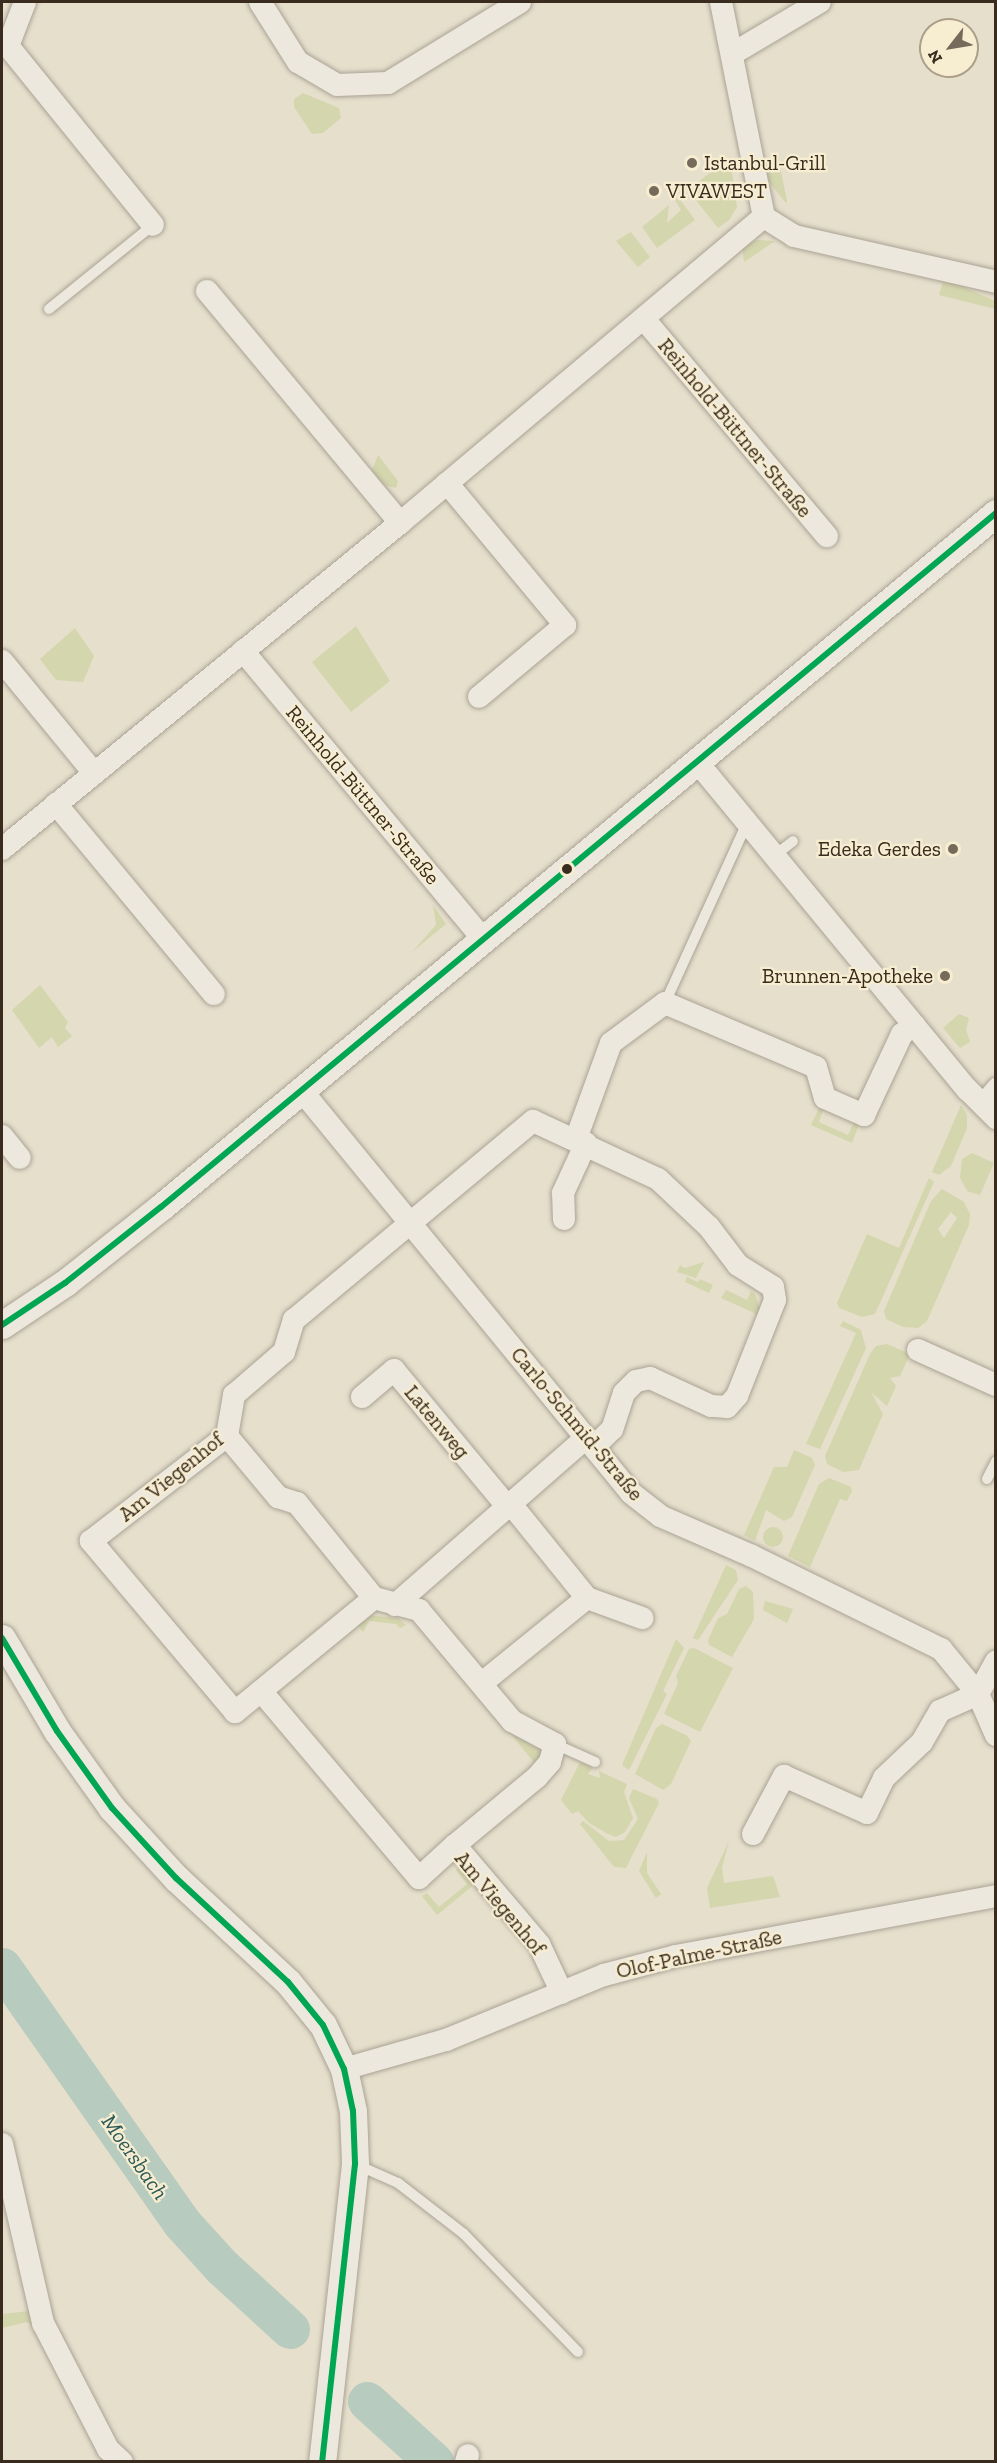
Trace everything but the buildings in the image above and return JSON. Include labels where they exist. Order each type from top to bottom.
[{"type":"street","points":[[26,2],[5,45],[153,225]]},
{"type":"street","points":[[260,2],[298,62],[337,85],[387,83],[520,2]]},
{"type":"street","points":[[722,2],[764,217],[794,236],[996,282]]},
{"type":"street","points":[[732,54],[820,2]]},
{"type":"street","name":"Reinhold-Büttner-Straße","points":[[2,849],[400,523],[764,217]]},
{"type":"street","points":[[207,291],[400,523]]},
{"type":"street","name":"Reinhold-Büttner-Straße","points":[[644,320],[826,536]]},
{"type":"street","points":[[447,483],[565,625],[479,697]]},
{"type":"street","points":[[2,1325],[101,1255],[302,1091],[996,513]]},
{"type":"street","name":"Reinhold-Büttner-Straße","points":[[243,651],[483,939]]},
{"type":"street","points":[[2,661],[94,773]]},
{"type":"street","points":[[698,763],[914,1025],[991,1102]]},
{"type":"street","points":[[56,804],[214,994]]},
{"type":"street","points":[[564,1219],[563,1193],[611,1043],[665,1003],[816,1067],[825,1098],[864,1115],[902,1034],[914,1025]]},
{"type":"street","name":"Carlo-Schmid-Straße","points":[[302,1091],[631,1493],[660,1516],[752,1556],[941,1649],[978,1694],[996,1736]]},
{"type":"street","name":"Am Viegenhof","points":[[384,1602],[235,1712],[91,1541],[227,1436],[234,1395],[284,1352],[294,1320],[533,1121],[581,1141]]},
{"type":"street","points":[[2,1136],[20,1158]]},
{"type":"street","points":[[384,1602],[590,1442],[612,1429],[624,1393],[636,1381],[650,1378],[711,1406],[727,1407],[737,1396],[775,1300],[773,1287],[738,1265],[709,1227],[658,1179],[581,1141]]},
{"type":"street","points":[[918,1350],[996,1385]]},
{"type":"street","name":"Latenweg","points":[[362,1396],[394,1370],[509,1504]]},
{"type":"street","points":[[227,1436],[278,1497],[297,1503],[384,1602],[419,1610],[512,1721],[555,1744],[550,1762],[537,1777],[455,1845]]},
{"type":"street","points":[[509,1504],[587,1598],[642,1618]]},
{"type":"street","points":[[482,1683],[587,1598]]},
{"type":"street","points":[[2,1638],[57,1731],[112,1808],[176,1878],[288,1982],[323,2025],[344,2069],[353,2111],[355,2164],[322,2462]]},
{"type":"street","points":[[753,1834],[784,1776],[867,1813],[884,1778],[922,1742],[940,1711],[978,1694],[996,1662]]},
{"type":"street","name":"Am Viegenhof","points":[[261,1691],[419,1878],[455,1845],[539,1944],[562,1994]]},
{"type":"street","name":"Olof-Palme-Straße","points":[[344,2069],[446,2040],[604,1975],[676,1956],[996,1896]]},
{"type":"street","points":[[2,2144],[43,2324],[108,2449],[122,2462]]},
{"type":"lane","points":[[49,309],[153,225]]},
{"type":"lane","points":[[665,1003],[747,823]]},
{"type":"lane","points":[[774,856],[793,841]]},
{"type":"lane","points":[[987,1479],[996,1461]]},
{"type":"lane","points":[[555,1744],[595,1762]]},
{"type":"lane","points":[[355,2164],[398,2183],[464,2234],[578,2352]]},
{"type":"green space","points":[[303,93],[339,108],[341,118],[323,133],[312,134],[294,107],[294,99]]},
{"type":"green space","points":[[730,157],[737,207],[729,220],[718,228],[688,190]]},
{"type":"green space","points":[[778,157],[786,203],[769,182],[760,161]]},
{"type":"green space","points":[[679,198],[695,220],[657,248],[642,227],[669,205],[667,223],[681,210],[675,200]]},
{"type":"green space","points":[[631,232],[650,257],[638,267],[616,241]]},
{"type":"green space","points":[[758,240],[775,241],[744,262],[742,245]]},
{"type":"green space","points":[[944,278],[995,301],[995,309],[939,295]]},
{"type":"green space","points":[[378,455],[398,481],[396,488],[384,485],[370,475]]},
{"type":"green space","points":[[356,626],[390,681],[351,712],[312,662]]},
{"type":"green space","points":[[75,628],[94,656],[83,682],[56,680],[40,659]]},
{"type":"green space","points":[[433,905],[446,924],[412,952],[436,925]]},
{"type":"green space","points":[[40,985],[68,1022],[65,1028],[72,1036],[58,1047],[52,1037],[39,1048],[12,1010]]},
{"type":"green space","points":[[959,1014],[969,1018],[966,1030],[970,1042],[960,1048],[943,1028]]},
{"type":"green space","points":[[961,1105],[967,1115],[967,1128],[951,1166],[939,1175],[932,1172]]},
{"type":"green space","points":[[820,1106],[825,1106],[819,1122],[848,1135],[855,1120],[859,1124],[852,1143],[811,1125]]},
{"type":"green space","points":[[972,1153],[994,1163],[980,1195],[967,1191],[960,1178],[962,1159]]},
{"type":"green space","points":[[929,1178],[934,1182],[875,1314],[862,1317],[839,1308],[837,1303],[867,1234],[899,1248]]},
{"type":"green space","points":[[942,1189],[964,1202],[970,1214],[969,1225],[927,1321],[918,1328],[903,1327],[886,1319],[884,1311],[931,1201]],"holes":[[[951,1212],[957,1218],[944,1238],[938,1229]]]},
{"type":"green space","points":[[704,1262],[696,1278],[677,1272],[680,1265],[685,1268]]},
{"type":"green space","points":[[687,1277],[698,1282],[700,1279],[713,1285],[709,1293],[685,1282]]},
{"type":"green space","points":[[726,1290],[747,1300],[751,1291],[755,1294],[763,1317],[721,1298]]},
{"type":"green space","points":[[843,1321],[861,1330],[866,1348],[820,1449],[806,1444],[856,1333],[840,1326]]},
{"type":"green space","points":[[887,1344],[910,1354],[900,1376],[890,1378],[896,1386],[887,1406],[871,1392],[883,1414],[859,1470],[843,1472],[827,1464],[825,1456],[870,1354],[876,1346]]},
{"type":"green space","points":[[794,1450],[812,1458],[815,1465],[792,1517],[784,1521],[766,1510],[755,1541],[744,1535],[774,1467],[787,1467]]},
{"type":"green space","points":[[829,1478],[851,1487],[852,1491],[847,1501],[840,1499],[810,1567],[788,1556],[819,1484]]},
{"type":"green space","points":[[773,1527],[780,1530],[783,1537],[780,1544],[773,1547],[766,1544],[763,1537],[766,1530]]},
{"type":"green space","points":[[726,1565],[736,1570],[738,1580],[698,1640],[693,1638]]},
{"type":"green space","points":[[746,1586],[753,1592],[754,1619],[732,1657],[709,1645],[708,1640],[718,1618],[727,1614],[739,1589]]},
{"type":"green space","points":[[765,1601],[793,1609],[787,1623],[763,1610]]},
{"type":"green space","points":[[367,1615],[398,1618],[406,1625],[400,1628],[396,1624],[369,1621],[363,1632],[357,1625]]},
{"type":"green space","points":[[676,1639],[684,1648],[663,1691],[667,1694],[629,1770],[622,1765]]},
{"type":"green space","points":[[694,1648],[733,1668],[700,1732],[664,1714],[678,1683],[676,1676],[689,1649]]},
{"type":"green space","points":[[662,1724],[686,1735],[691,1741],[671,1784],[663,1790],[635,1774],[656,1728]]},
{"type":"green space","points":[[510,1733],[540,1749],[541,1756],[536,1765]]},
{"type":"green space","points":[[580,1762],[593,1768],[588,1774],[600,1778],[599,1771],[627,1784],[624,1792],[633,1818],[625,1832],[616,1837],[608,1834],[589,1823],[578,1811],[572,1814],[561,1800]]},
{"type":"green space","points":[[633,1789],[657,1799],[659,1803],[626,1868],[614,1867],[580,1824],[583,1821],[609,1841],[624,1840],[638,1819],[629,1798]]},
{"type":"green space","points":[[729,1841],[722,1868],[724,1883],[773,1876],[780,1897],[710,1908],[707,1888]]},
{"type":"green space","points":[[647,1852],[647,1873],[661,1894],[656,1898],[639,1871]]},
{"type":"green space","points":[[459,1868],[475,1884],[437,1915],[422,1896],[427,1893],[439,1907],[467,1884],[456,1870]]},
{"type":"green space","points":[[29,2311],[34,2326],[27,2322],[2,2328],[2,2314]]},
{"type":"waterway","name":"Moersbach","points":[[2,1967],[181,2222],[222,2267],[290,2329]]},
{"type":"waterway","name":"Moersbach","points":[[367,2401],[434,2462]]},
{"type":"transit line","points":[[2,1325],[65,1283],[161,1207],[996,513]]},
{"type":"transit line","points":[[2,1638],[57,1731],[112,1808],[176,1878],[288,1982],[323,2025],[344,2069],[353,2111],[355,2164],[322,2462]]},
{"type":"place","name":"Istanbul-Grill","points":[[692,163]]},
{"type":"place","name":"VIVAWEST","points":[[654,191]]},
{"type":"place","name":"Edeka Gerdes","points":[[953,849]]},
{"type":"place","name":"Brunnen-Apotheke","points":[[945,976]]}]
